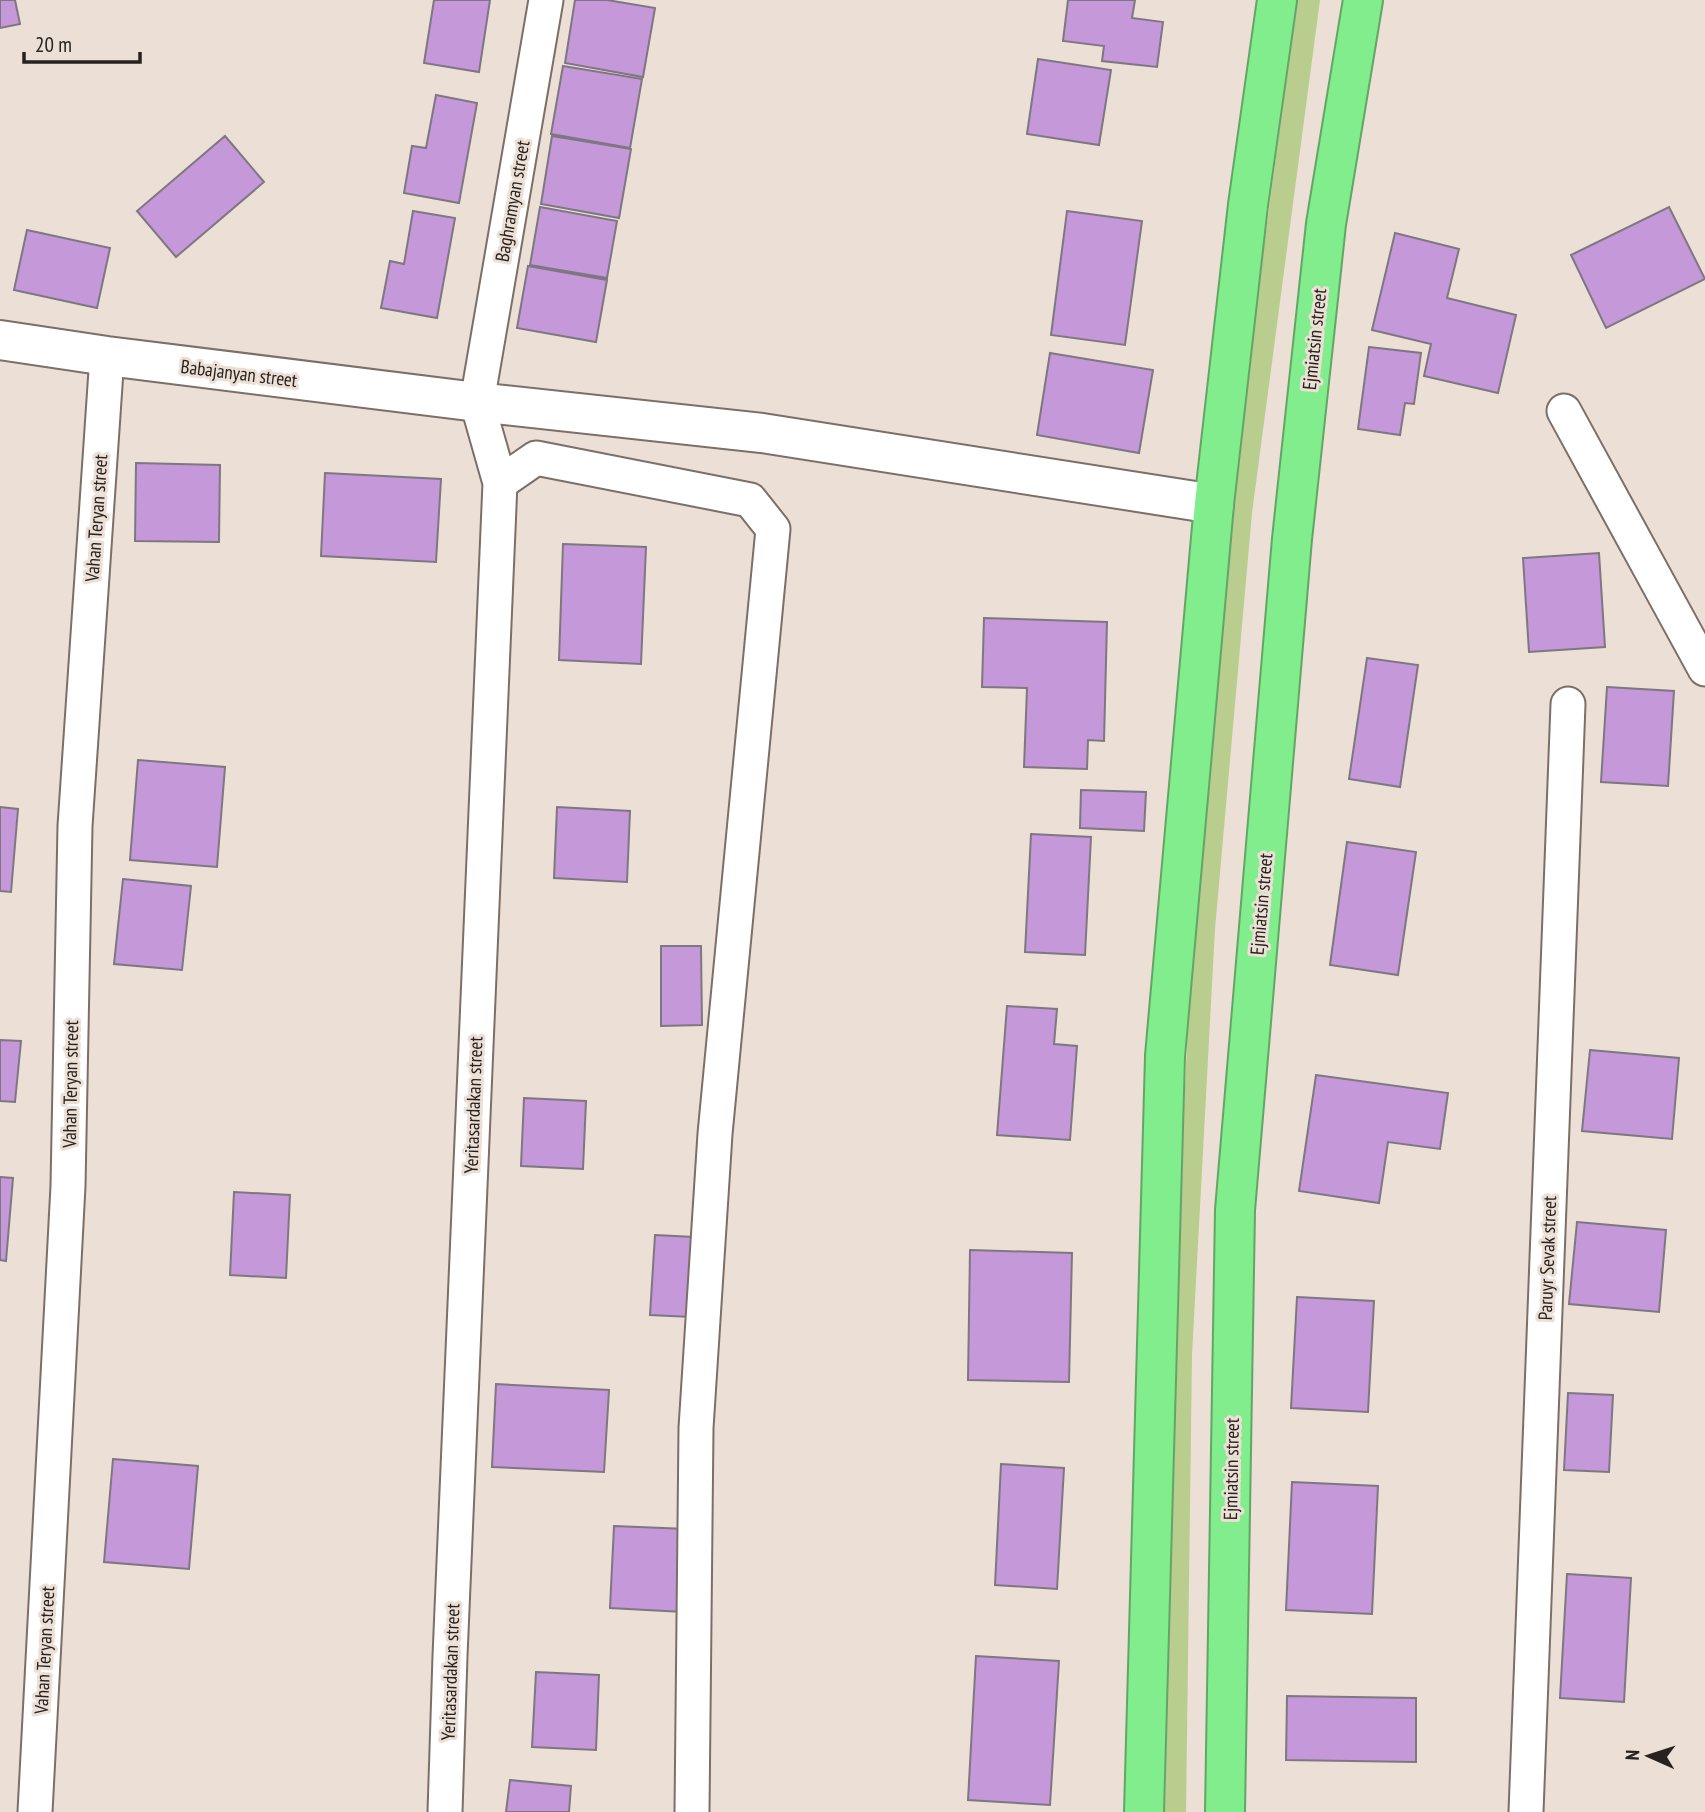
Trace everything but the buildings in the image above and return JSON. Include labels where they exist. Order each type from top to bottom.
[{"type":"highway","points":[[1144,1812],[1165,1056],[1214,504],[1248,205],[1277,0]]},
{"type":"highway","name":"Ejmiatsin street","points":[[1224,1812],[1235,1210],[1292,539],[1326,224],[1363,0]]},
{"type":"street","name":"Baghramyan street","points":[[477,402],[546,0]]},
{"type":"street","name":"Babajanyan street","points":[[0,340],[477,402],[762,433],[1214,504]]},
{"type":"street","name":"Vahan Teryan street","points":[[35,1812],[68,1186],[75,826],[107,356]]},
{"type":"street","name":"Yeritasardakan street","points":[[445,1812],[500,483],[477,402]]},
{"type":"street","points":[[1564,411],[1705,669]]},
{"type":"street","points":[[500,483],[536,458],[750,500],[773,529],[716,1120],[705,1281],[696,1428],[692,1812]]},
{"type":"street","name":"Paruyr Sevak street","points":[[1526,1812],[1568,704]]},
{"type":"green space","points":[[1297,0],[1320,0],[1252,513],[1215,929],[1192,1355],[1186,1812],[1165,1812],[1170,1382],[1193,928],[1228,514]]}]
